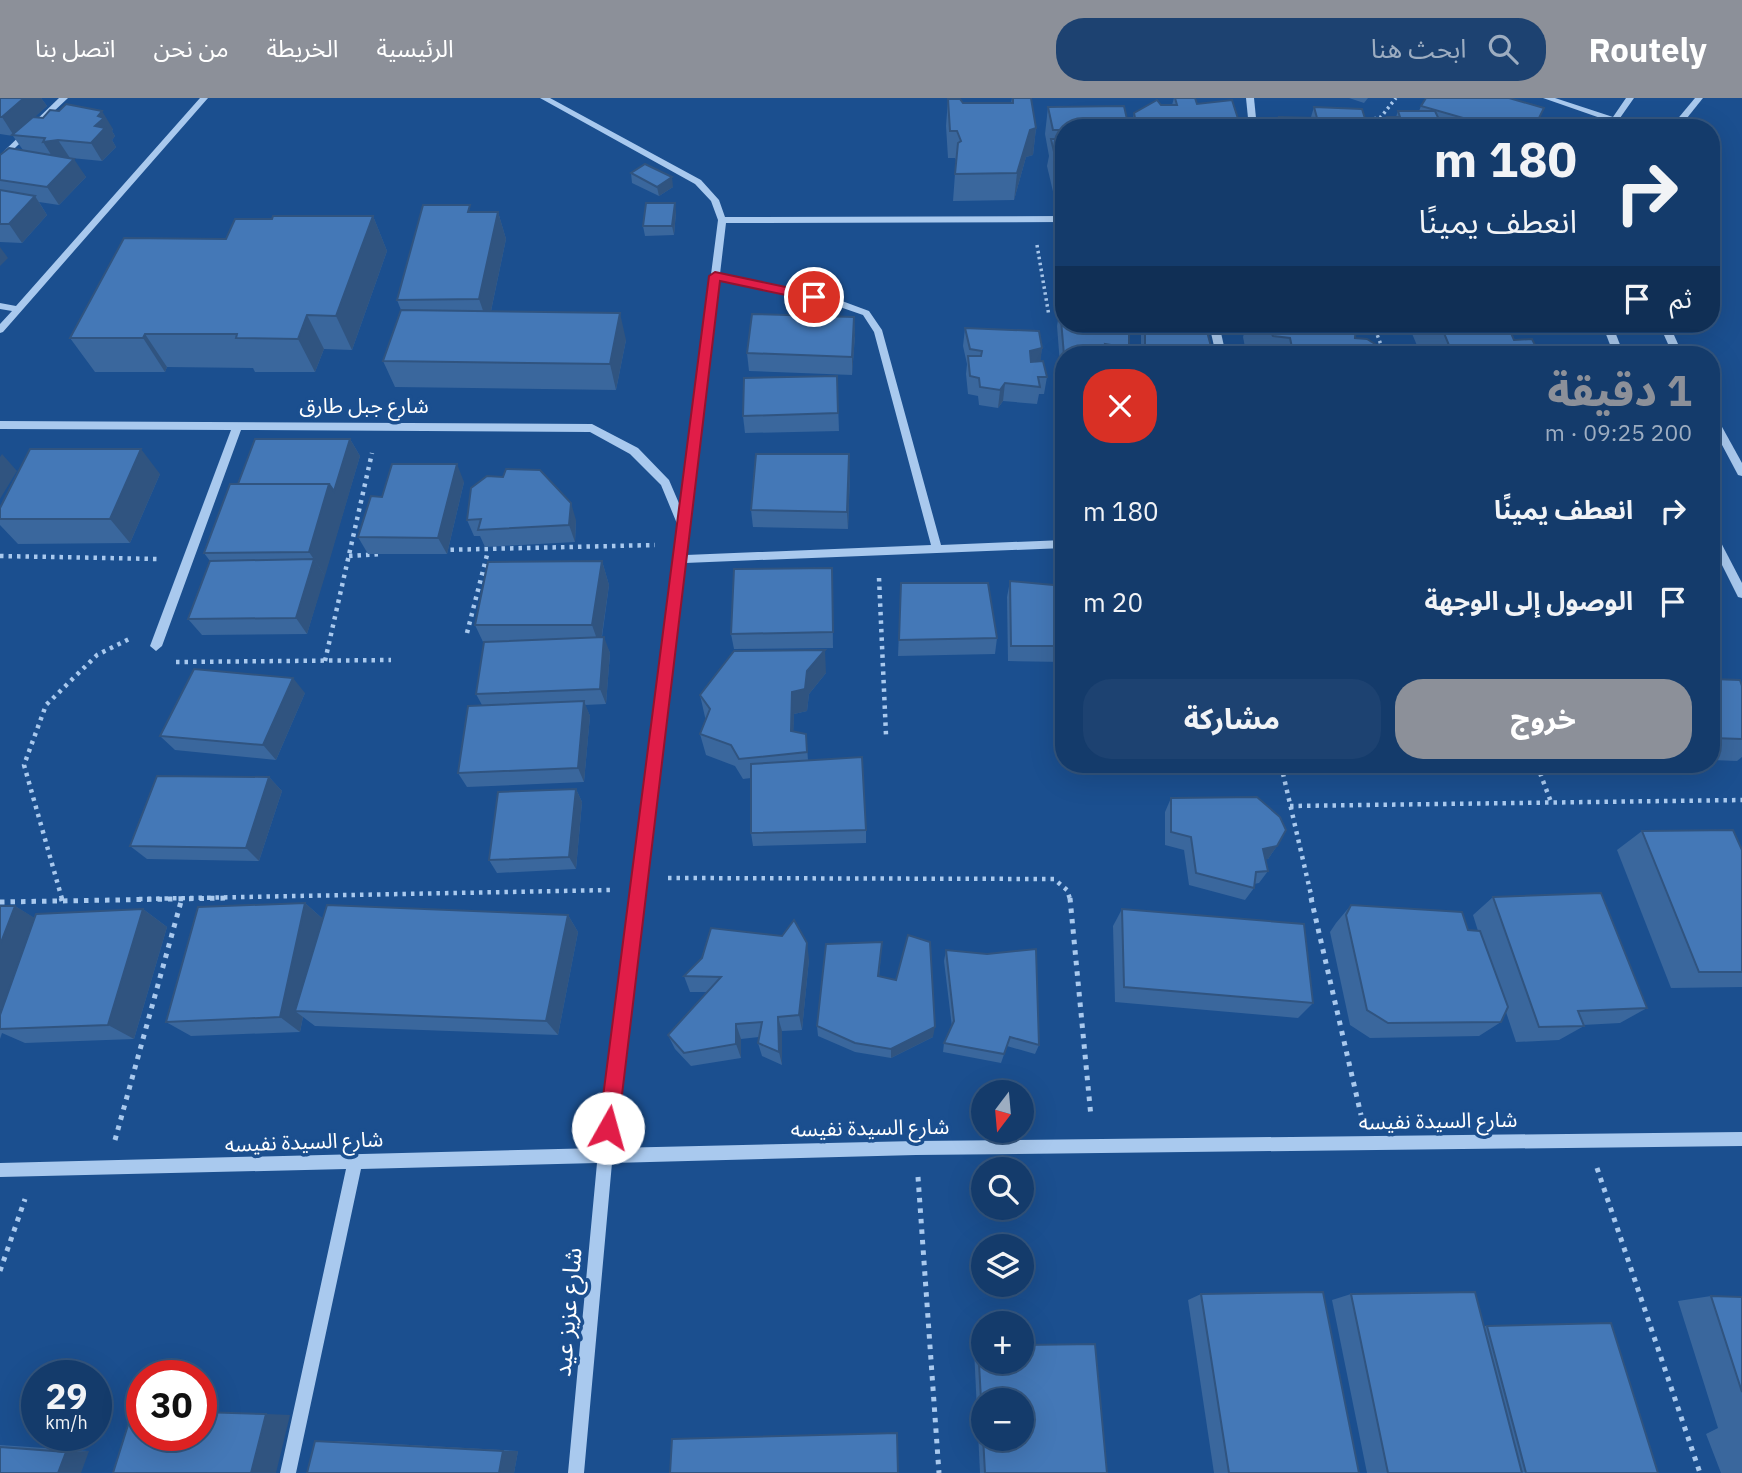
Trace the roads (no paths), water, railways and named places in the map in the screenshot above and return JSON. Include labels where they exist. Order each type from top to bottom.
[{"type":"street","points":[[0,160],[64,98]]},
{"type":"street","points":[[0,330],[204,98]]},
{"type":"street","points":[[544,98],[698,182],[715,200],[722,220],[1055,219]]},
{"type":"street","points":[[1250,98],[1252,119]]},
{"type":"street","points":[[1547,98],[1599,119]]},
{"type":"street","points":[[1615,119],[1630,98]]},
{"type":"street","points":[[1682,119],[1699,98]]},
{"type":"street","name":"شارع عزيز عيد","points":[[576,1473],[605,1155],[722,220]]},
{"type":"street","points":[[715,276],[839,303],[866,313],[879,332],[937,549]]},
{"type":"street","points":[[0,306],[18,309]]},
{"type":"street","name":"شارع جبل طارق","points":[[0,425],[592,428],[634,451],[665,483],[682,523]]},
{"type":"street","points":[[156,646],[238,425]]},
{"type":"street","points":[[1720,432],[1742,472]]},
{"type":"street","points":[[678,559],[1055,544]]},
{"type":"street","points":[[1720,551],[1742,594]]},
{"type":"street","name":"شارع السيدة نفيسه","points":[[0,1170],[916,1148],[1742,1139]]},
{"type":"street","points":[[288,1473],[355,1162]]}]
